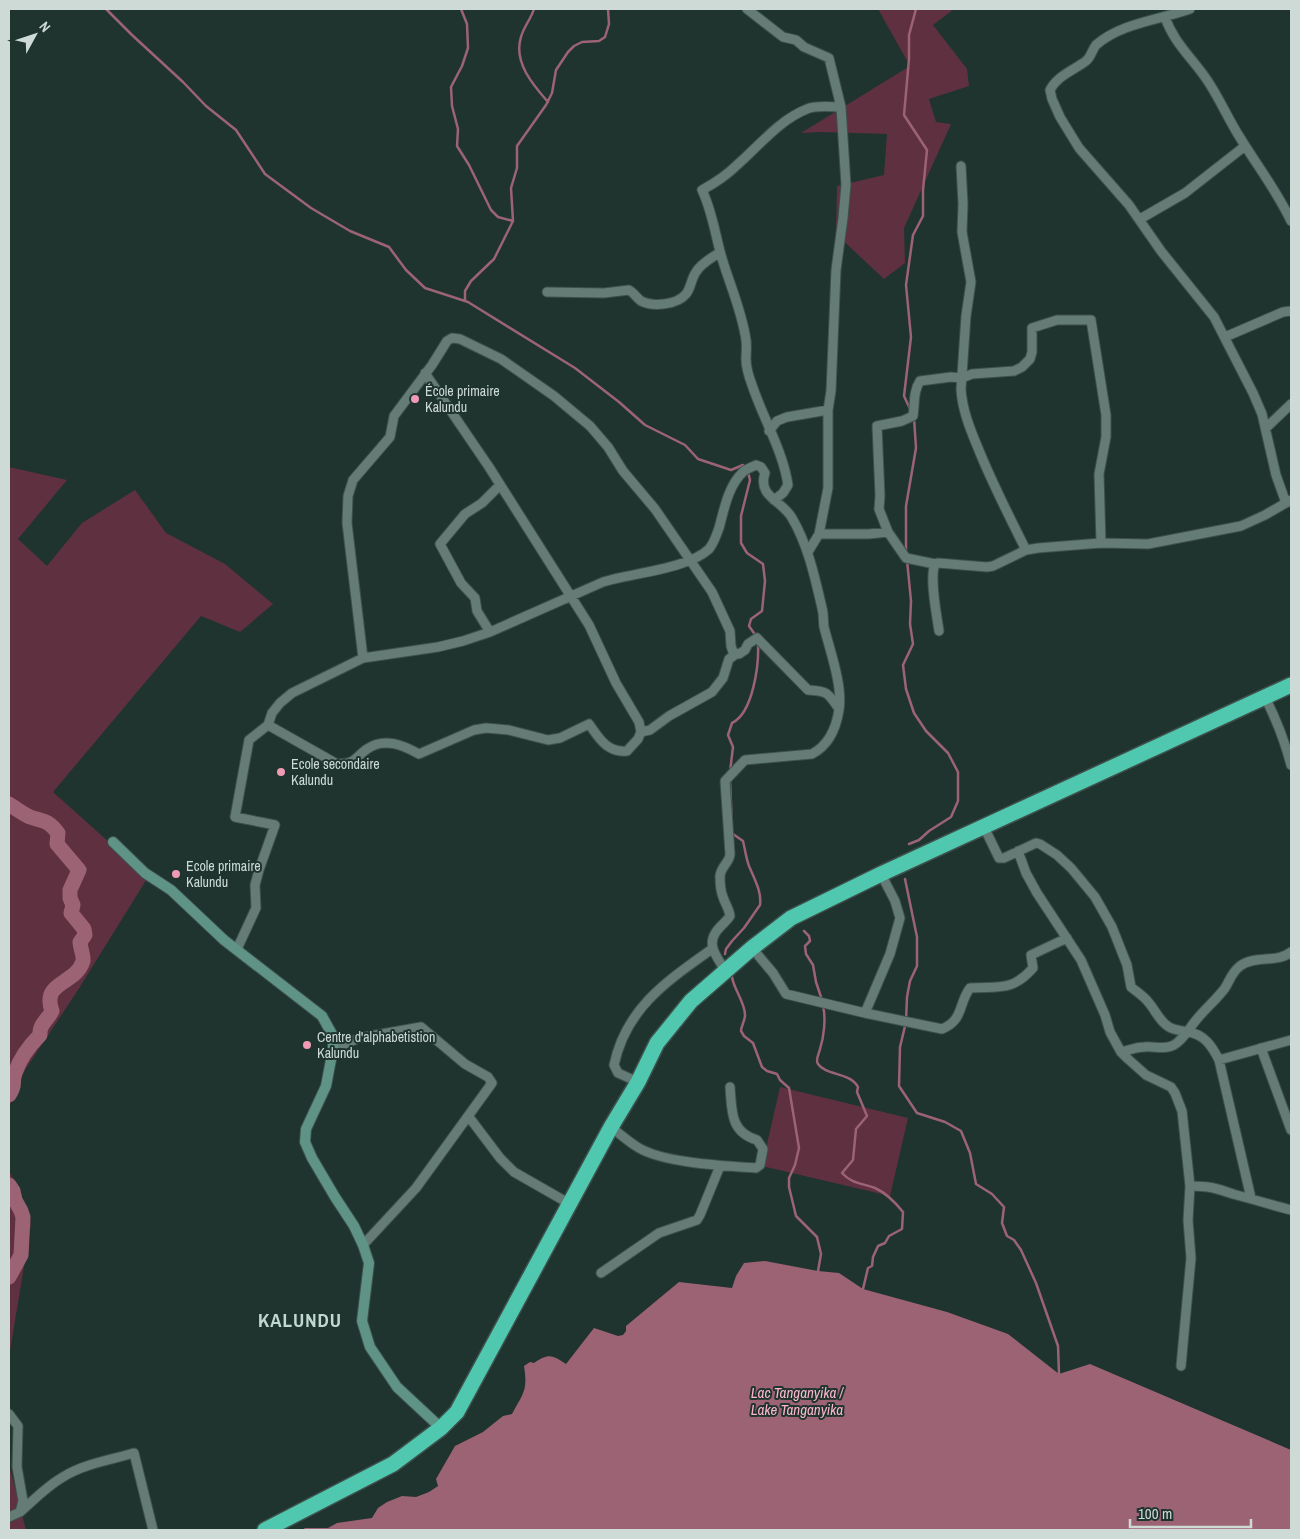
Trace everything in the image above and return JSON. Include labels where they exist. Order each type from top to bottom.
[{"type":"highway","points":[[265,1530],[393,1464],[441,1428],[457,1412],[611,1127],[638,1082],[657,1043],[691,1001],[752,948],[792,918],[881,874],[1291,685]]},
{"type":"street","points":[[747,9],[783,37],[796,40],[804,47],[829,58],[842,106],[846,185],[836,270],[828,410],[828,488],[819,534],[808,552]]},
{"type":"street","points":[[1101,543],[1099,474],[1106,437],[1106,415],[1091,320],[1057,320],[1032,328],[1030,360],[1014,371],[920,381],[914,390],[915,400],[912,416],[902,421],[877,426],[879,509],[888,532],[906,558],[935,564],[987,567],[1026,550],[1101,543],[1148,544],[1241,526],[1258,519],[1289,501],[1276,475],[1266,428],[1253,393],[1225,337],[1204,302],[1161,251],[1140,219],[1079,148],[1069,133],[1052,99],[1050,90],[1055,82],[1088,60],[1095,46],[1112,35],[1143,22],[1190,9]]},
{"type":"street","points":[[1165,17],[1173,36],[1206,78],[1245,146],[1290,217]]},
{"type":"street","points":[[774,500],[783,493],[788,485],[783,462],[752,385],[746,361],[747,340],[720,252],[710,208],[702,190],[736,167],[794,115],[809,108],[842,106]]},
{"type":"street","points":[[1140,219],[1185,193],[1245,146]]},
{"type":"street","points":[[961,166],[962,232],[971,282],[966,316],[962,399],[972,433],[992,482],[1026,550]]},
{"type":"street","points":[[547,292],[604,293],[629,290],[645,302],[668,303],[682,297],[686,293],[696,271],[720,252]]},
{"type":"street","points":[[1225,337],[1283,312],[1291,311]]},
{"type":"street","points":[[363,658],[346,523],[348,496],[353,480],[390,437],[394,416],[447,341],[452,338],[460,339],[501,359],[554,396],[590,426],[608,447],[623,471],[655,509],[712,592],[728,626],[732,640],[731,646],[736,654]]},
{"type":"street","points":[[268,726],[337,764],[349,764],[368,748],[383,743],[398,744],[419,754],[482,728],[509,730],[548,740],[560,738],[589,724],[608,748],[619,752],[627,751],[633,746],[640,732],[639,722],[616,684],[590,626],[500,485],[425,373]]},
{"type":"street","points":[[1266,428],[1291,404]]},
{"type":"street","points":[[769,431],[777,421],[787,417],[828,410]]},
{"type":"street","points":[[237,949],[256,908],[255,885],[275,826],[235,817],[249,740],[268,726],[272,713],[280,703],[292,693],[363,658],[438,647],[490,632],[603,582],[622,576],[669,567],[690,560],[709,548],[714,541],[728,497],[743,472],[756,465],[761,467],[765,473],[763,479],[764,490],[786,509],[792,517],[808,552],[837,678],[840,710],[834,731],[827,742],[812,754],[745,760],[725,781],[730,858],[720,872],[720,877],[722,896],[729,909],[730,916],[712,938],[712,949],[726,972]]},
{"type":"street","points":[[490,632],[477,611],[475,598],[461,583],[440,544],[466,514],[482,503],[500,485]]},
{"type":"street","points":[[819,534],[888,532]]},
{"type":"street","points":[[935,564],[933,570],[939,631]]},
{"type":"street","points":[[640,732],[650,730],[676,712],[712,692],[723,678],[729,660],[745,650],[748,644],[757,638],[808,690],[829,693],[840,710]]},
{"type":"street","points":[[1266,697],[1284,740],[1291,765]]},
{"type":"street","points":[[984,827],[999,858],[1004,858],[1033,844],[1040,844],[1071,868],[1095,897],[1112,927],[1127,965],[1131,987],[1149,1002],[1160,1020],[1169,1027],[1204,1038],[1210,1044],[1219,1060],[1251,1198]]},
{"type":"street","points":[[113,842],[145,873],[171,890],[224,940],[322,1016],[333,1036],[333,1049],[326,1086],[306,1128],[305,1142],[312,1158],[364,1245],[369,1263],[362,1321],[370,1347],[397,1387],[441,1428]]},
{"type":"street","points":[[1018,851],[1026,874],[1036,893],[1084,966],[1105,1014],[1110,1032],[1122,1052],[1146,1075],[1166,1083],[1175,1093],[1182,1111],[1190,1186],[1188,1220],[1191,1258],[1181,1366]]},
{"type":"street","points":[[865,1014],[890,954],[900,918],[895,901],[881,874]]},
{"type":"street","points":[[752,948],[786,994],[865,1014],[942,1029],[952,1024],[955,1020],[961,1010],[963,997],[970,988],[1001,988],[1017,982],[1033,968],[1031,955],[1067,938]]},
{"type":"street","points":[[638,1082],[618,1073],[614,1066],[622,1040],[631,1020],[641,1007],[665,985],[712,949]]},
{"type":"street","points":[[1122,1052],[1143,1047],[1163,1048],[1174,1045],[1214,1002],[1240,966],[1252,960],[1279,957],[1288,955],[1291,952]]},
{"type":"street","points":[[333,1049],[359,1038],[422,1027],[465,1064],[488,1077],[492,1084],[416,1188],[364,1245]]},
{"type":"street","points":[[1219,1060],[1291,1040]]},
{"type":"street","points":[[1262,1048],[1291,1132]]},
{"type":"street","points":[[611,1127],[644,1151],[720,1166],[758,1168],[763,1149],[757,1140],[750,1138],[733,1120],[730,1087]]},
{"type":"street","points":[[469,1117],[500,1158],[514,1172],[570,1204]]},
{"type":"street","points":[[601,1273],[659,1233],[696,1220],[700,1215],[720,1166]]},
{"type":"street","points":[[1190,1186],[1220,1188],[1234,1194],[1291,1210]]},
{"type":"street","points":[[9,1414],[18,1426],[17,1467],[23,1501],[20,1512]]},
{"type":"street","points":[[9,1517],[20,1512],[46,1488],[64,1476],[80,1468],[134,1454],[154,1530]]},
{"type":"shaded area","points":[[878,9],[954,9],[933,25],[967,69],[969,86],[929,99],[936,122],[951,124],[904,228],[905,263],[884,279],[836,234],[837,186],[884,175],[887,134],[801,133],[910,66]]},
{"type":"shaded area","points":[[9,467],[67,480],[18,539],[47,566],[82,523],[135,490],[166,533],[225,564],[273,604],[240,632],[201,616],[53,792],[148,877],[78,990],[25,1070],[9,1107]]},
{"type":"shaded area","points":[[780,1087],[908,1118],[890,1196],[762,1166]]},
{"type":"shaded area","points":[[9,1171],[17,1186],[31,1224],[9,1357]]},
{"type":"shaded area","points":[[9,1465],[26,1530],[9,1530]]},
{"type":"water","name":"Lac Tanganyika / Lake Tanganyika","points":[[765,1261],[839,1273],[863,1289],[947,1312],[1008,1334],[1059,1374],[1090,1364],[1291,1450],[1291,1530],[302,1530],[305,1528],[328,1528],[337,1523],[372,1518],[378,1508],[387,1502],[402,1496],[416,1497],[429,1492],[438,1486],[436,1479],[455,1446],[483,1432],[503,1416],[512,1414],[525,1387],[524,1366],[530,1362],[534,1363],[550,1356],[566,1364],[594,1328],[618,1336],[623,1335],[626,1331],[626,1326],[679,1282],[732,1288],[736,1276],[744,1263]]},
{"type":"waterway","points":[[106,9],[206,106],[236,130],[265,174],[311,208],[350,231],[389,247],[406,270],[425,288],[468,302],[575,368],[645,425],[685,445],[698,459],[731,470],[743,465],[745,468]]},
{"type":"waterway","points":[[461,9],[467,24],[468,48],[462,66],[451,87],[452,106],[458,129],[457,146],[469,165],[491,210],[498,217],[513,221]]},
{"type":"waterway","points":[[534,9],[521,37],[520,55],[522,64],[531,81],[548,102]]},
{"type":"waterway","points":[[465,301],[465,291],[471,281],[494,259],[513,221],[511,188],[517,168],[517,146],[546,105],[552,93],[556,70],[568,52],[582,42],[599,41],[605,37],[609,24],[608,9]]},
{"type":"waterway","points":[[911,411],[904,396],[911,337],[906,285],[913,235],[923,216],[923,190],[927,150],[904,115],[909,35],[916,9]]},
{"type":"waterway","points":[[906,552],[906,506],[916,448],[914,418]]},
{"type":"waterway","points":[[748,472],[750,480],[741,516],[741,543],[747,553],[763,564],[765,581],[762,611],[751,619],[749,626],[756,636]]},
{"type":"waterway","points":[[907,560],[911,601],[910,624],[913,644],[903,665],[906,689],[914,713],[926,731],[948,753],[958,772],[958,801],[951,817],[919,840],[909,844]]},
{"type":"waterway","points":[[730,772],[733,747],[728,735],[732,723],[739,718],[750,699],[756,676],[758,644]]},
{"type":"waterway","points":[[730,780],[732,826]]},
{"type":"waterway","points":[[9,804],[27,816],[49,824],[58,833],[57,844],[79,870],[70,890],[70,898],[73,905],[71,913],[84,929],[85,935],[80,942],[83,961],[74,975],[55,988],[51,994],[52,1011],[42,1025],[40,1035],[29,1047],[17,1067],[13,1088],[9,1095]]},
{"type":"waterway","points":[[725,954],[726,949],[760,905],[759,890],[748,863],[743,841],[733,834]]},
{"type":"waterway","points":[[905,879],[917,937],[917,966],[910,981],[907,997],[906,1022],[900,1047],[899,1086],[917,1113],[945,1122],[961,1131],[970,1153],[976,1184],[992,1194],[1004,1207],[1002,1223],[1007,1236],[1014,1240],[1021,1250],[1036,1283],[1058,1346],[1059,1374]]},
{"type":"waterway","points":[[804,931],[809,936],[810,941],[805,946],[806,954],[813,965],[822,1000]]},
{"type":"waterway","points":[[732,977],[745,1010],[741,1031],[753,1043],[762,1067],[767,1071],[777,1074],[780,1080],[789,1088],[799,1148],[795,1165],[789,1178],[789,1187],[796,1216],[817,1237],[821,1254],[818,1271]]},
{"type":"waterway","points":[[823,1006],[824,1028],[817,1062],[826,1071],[844,1076],[854,1082],[858,1087],[857,1092],[867,1116],[856,1129],[853,1160],[842,1173],[853,1181],[883,1192],[903,1212],[902,1229],[889,1236],[885,1243],[878,1246],[873,1257],[872,1266],[868,1268],[863,1289]]},
{"type":"waterway","points":[[9,1185],[23,1217],[21,1255],[9,1277]]},
{"type":"waterway","points":[[9,1200],[15,1200]]},
{"type":"place","name":"École primaire Kalundu","points":[[415,399]]},
{"type":"place","name":"Ecole secondaire Kalundu","points":[[281,772]]},
{"type":"place","name":"Ecole primaire Kalundu","points":[[176,874]]},
{"type":"place","name":"Centre d'alphabetistion Kalundu","points":[[307,1045]]},
{"type":"district","name":"KALUNDU","points":[[300,1320]]}]
